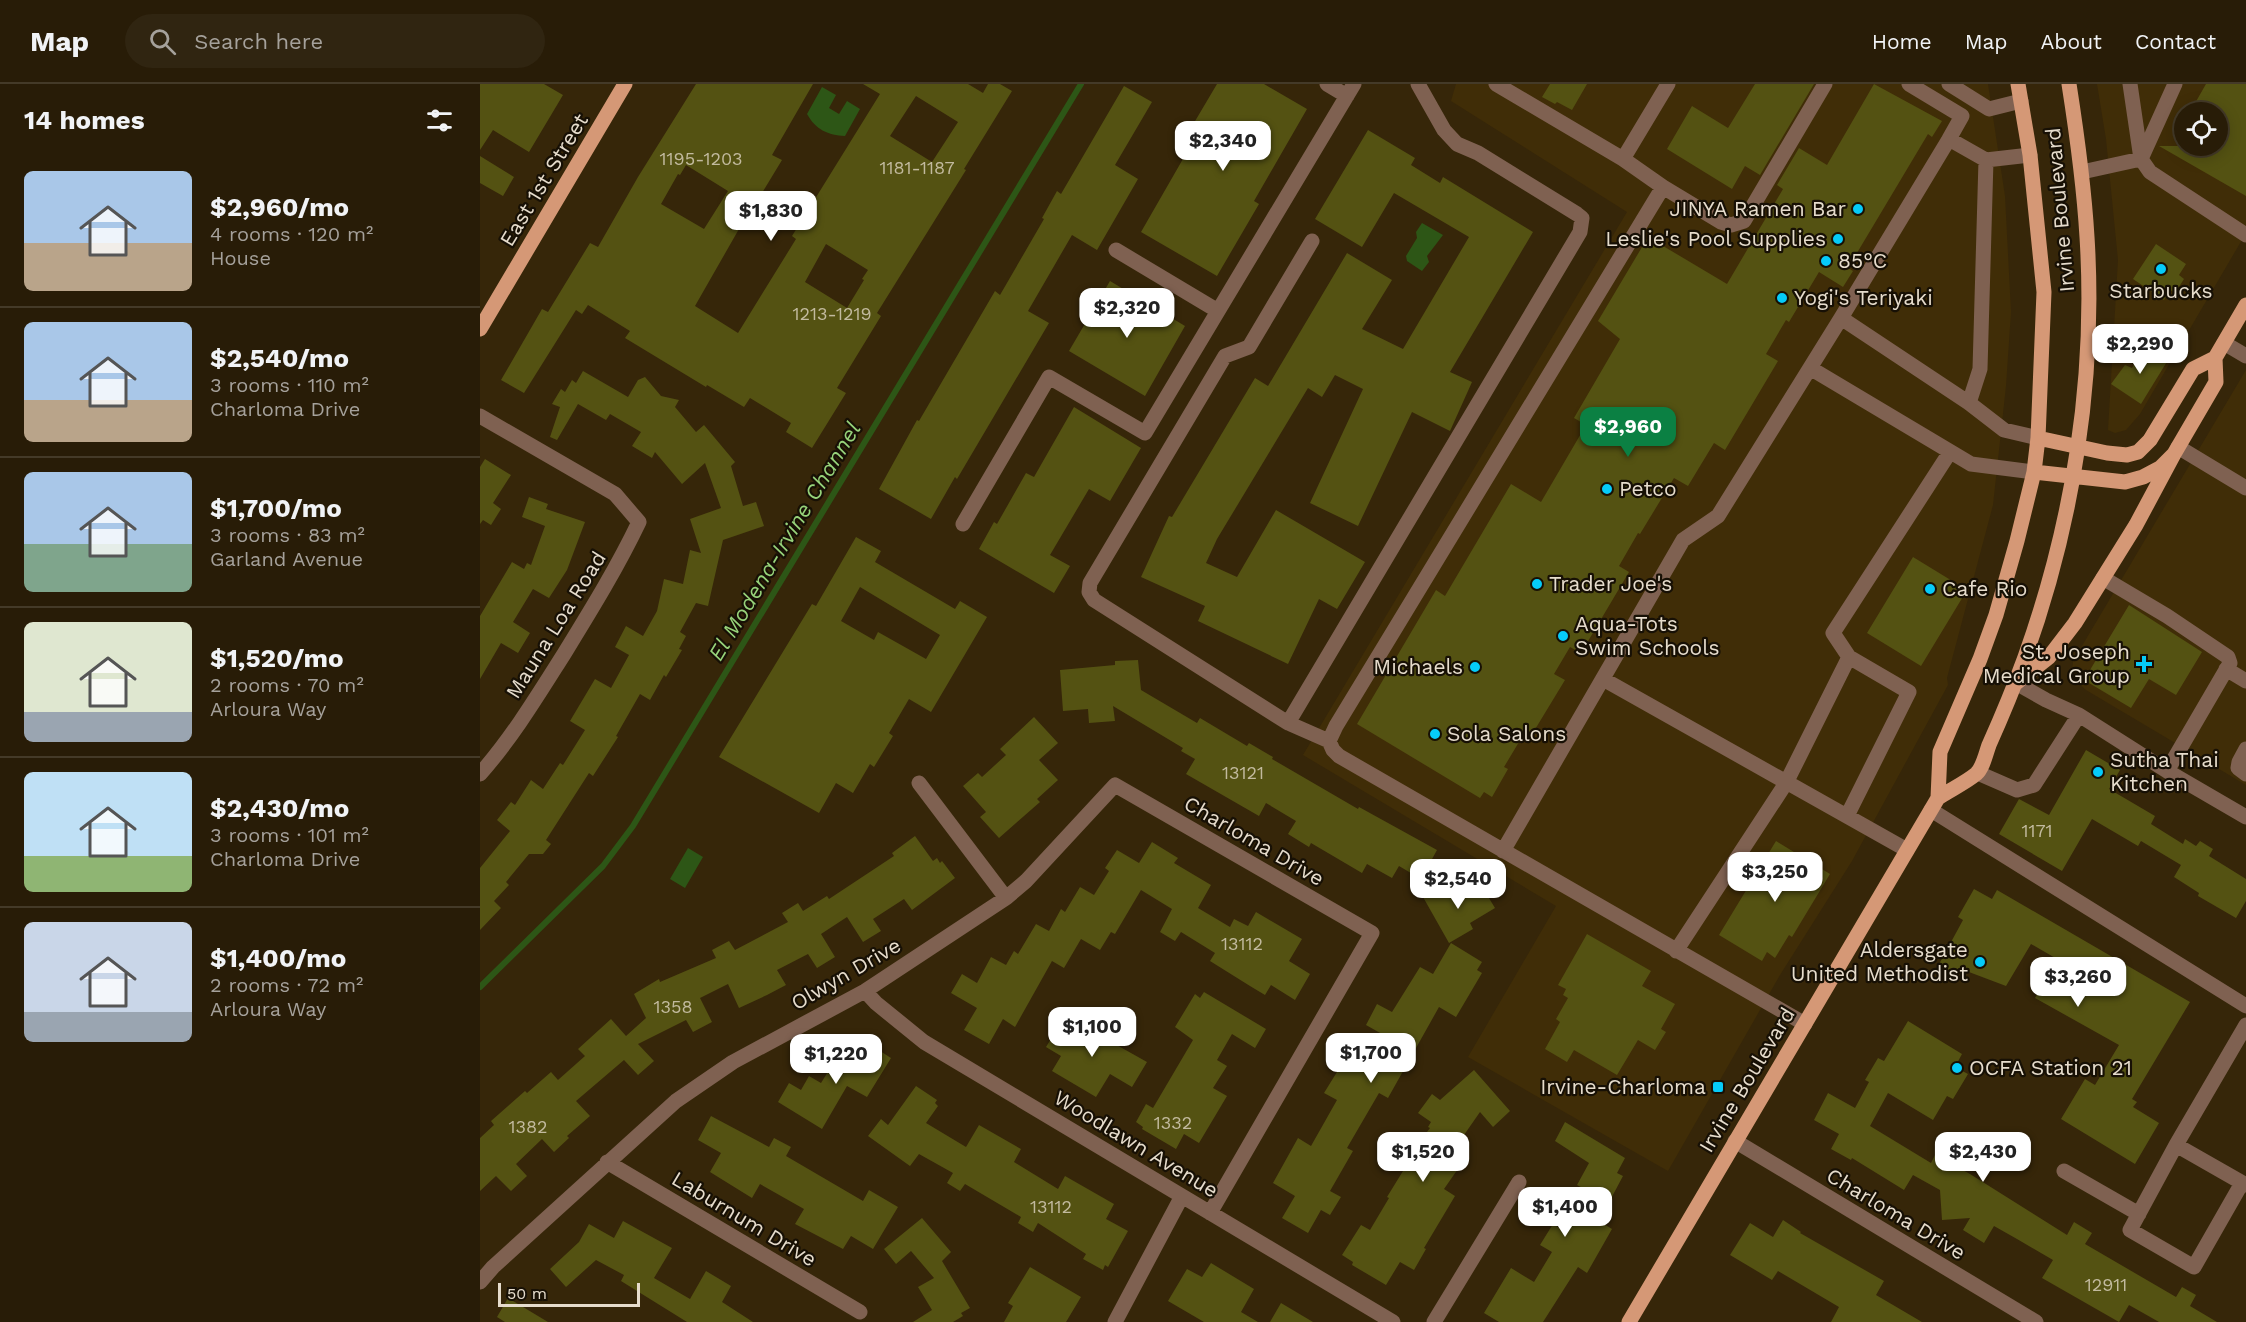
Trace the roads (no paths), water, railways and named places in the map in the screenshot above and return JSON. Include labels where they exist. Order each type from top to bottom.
[{"type":"main road","name":"East 1st Street","points":[[480,329],[625,84]]},
{"type":"main road","name":"Irvine Boulevard","points":[[1934,804],[1940,752],[1980,659],[1996,615],[2034,472],[2038,438],[2044,292],[2030,154],[2018,84]]},
{"type":"main road","name":"Irvine Boulevard","points":[[1629,1322],[1934,804],[1978,772],[2016,683],[2055,564],[2073,477],[2083,405],[2089,316],[2087,239],[2082,172],[2069,84]]},
{"type":"main road","points":[[2038,438],[2078,448],[2127,455],[2138,452],[2150,440],[2193,369],[2215,358],[2246,307]]},
{"type":"main road","points":[[2016,683],[2049,657],[2075,623],[2103,578],[2149,502],[2216,382],[2215,358]]},
{"type":"main road","points":[[2034,472],[2125,482],[2143,477],[2160,468],[2176,451]]},
{"type":"street","points":[[963,524],[1049,377],[1145,433],[1350,90],[1327,84]]},
{"type":"street","points":[[1288,723],[1582,225],[1582,218],[1577,214],[1478,153],[1456,144],[1444,130],[1418,84]]},
{"type":"street","points":[[1496,84],[1623,159],[1663,187],[1721,222],[1731,225],[1744,221],[1825,84]]},
{"type":"street","points":[[1623,159],[1668,84]]},
{"type":"street","points":[[1503,851],[1683,540],[1718,516],[1841,318],[1962,116],[1909,84]]},
{"type":"street","points":[[1949,84],[1989,109],[2021,101]]},
{"type":"street","points":[[2130,84],[2141,159],[2150,172],[2246,235]]},
{"type":"street","points":[[2141,159],[2175,84]]},
{"type":"street","points":[[1948,139],[1986,160],[2030,154]]},
{"type":"street","points":[[2082,172],[2141,159]]},
{"type":"street","points":[[1969,403],[1980,369],[1986,160]]},
{"type":"street","points":[[1329,741],[1663,187]]},
{"type":"street","points":[[1312,241],[1249,347],[1225,356],[1090,583],[1089,592],[1094,600],[1288,723],[1329,741],[1339,756],[1805,1024]]},
{"type":"street","points":[[1116,250],[1218,311]]},
{"type":"street","points":[[1841,318],[1969,403],[2004,430],[2038,438]]},
{"type":"street","points":[[2224,343],[2246,356]]},
{"type":"street","points":[[1810,368],[1971,464],[2034,472]]},
{"type":"street","name":"Mauna Loa Road","points":[[480,416],[615,494],[639,522],[618,567],[547,682],[494,758],[480,774]]},
{"type":"street","points":[[2176,451],[2246,488]]},
{"type":"street","points":[[1847,816],[1909,692],[1849,657],[1833,633],[1950,452]]},
{"type":"street","points":[[2103,578],[2167,615],[2228,657],[2230,663],[2168,771]]},
{"type":"street","points":[[1676,951],[1786,783],[1849,657]]},
{"type":"street","points":[[2226,669],[2246,681]]},
{"type":"street","points":[[1603,679],[1907,850]]},
{"type":"street","points":[[2016,683],[2079,715],[2246,817]]},
{"type":"street","points":[[1978,772],[2017,790],[2034,785],[2079,715]]},
{"type":"street","points":[[2246,749],[2238,768],[2246,774]]},
{"type":"street","points":[[919,783],[1006,898]]},
{"type":"street","name":"Olwyn Drive","points":[[480,1282],[493,1267],[676,1101],[732,1062],[865,991],[1006,898],[1026,881],[1115,785]]},
{"type":"street","name":"Charloma Drive","points":[[1115,785],[1372,933],[1210,1213]]},
{"type":"street","points":[[1934,804],[2246,1006]]},
{"type":"street","name":"Woodlawn Avenue","points":[[865,991],[876,1003],[924,1042],[1393,1322]]},
{"type":"street","points":[[2176,1145],[2244,1184],[2194,1267],[2130,1230],[2176,1145],[2246,1025]]},
{"type":"street","name":"Charloma Drive","points":[[1735,1141],[2036,1322]]},
{"type":"street","name":"Laburnum Drive","points":[[607,1162],[860,1312]]},
{"type":"street","points":[[2064,1171],[2139,1214]]},
{"type":"street","points":[[1434,1322],[1519,1182]]},
{"type":"street","points":[[1115,1322],[1182,1196]]},
{"type":"waterway","name":"El Modena-Irvine Channel","points":[[480,987],[603,866],[633,826],[1081,84]]},
{"type":"place","name":"JINYA Ramen Bar","points":[[1858,209]]},
{"type":"place","name":"Leslie's Pool Supplies","points":[[1838,239]]},
{"type":"place","name":"85°C","points":[[1826,261]]},
{"type":"place","name":"Starbucks","points":[[2161,269]]},
{"type":"place","name":"Yogi's Teriyaki","points":[[1782,298]]},
{"type":"place","name":"Petco","points":[[1607,489]]},
{"type":"place","name":"Trader Joe's","points":[[1537,584]]},
{"type":"place","name":"Cafe Rio","points":[[1930,589]]},
{"type":"place","name":"Aqua-Tots Swim Schools","points":[[1563,636]]},
{"type":"place","name":"St. Joseph Medical Group","points":[[2144,664]]},
{"type":"place","name":"Michaels","points":[[1475,667]]},
{"type":"place","name":"Sola Salons","points":[[1435,734]]},
{"type":"place","name":"Sutha Thai Kitchen","points":[[2098,772]]},
{"type":"place","name":"Aldersgate United Methodist","points":[[1980,962]]},
{"type":"place","name":"OCFA Station 21","points":[[1957,1068]]},
{"type":"place","name":"Irvine-Charloma","points":[[1718,1087]]}]
